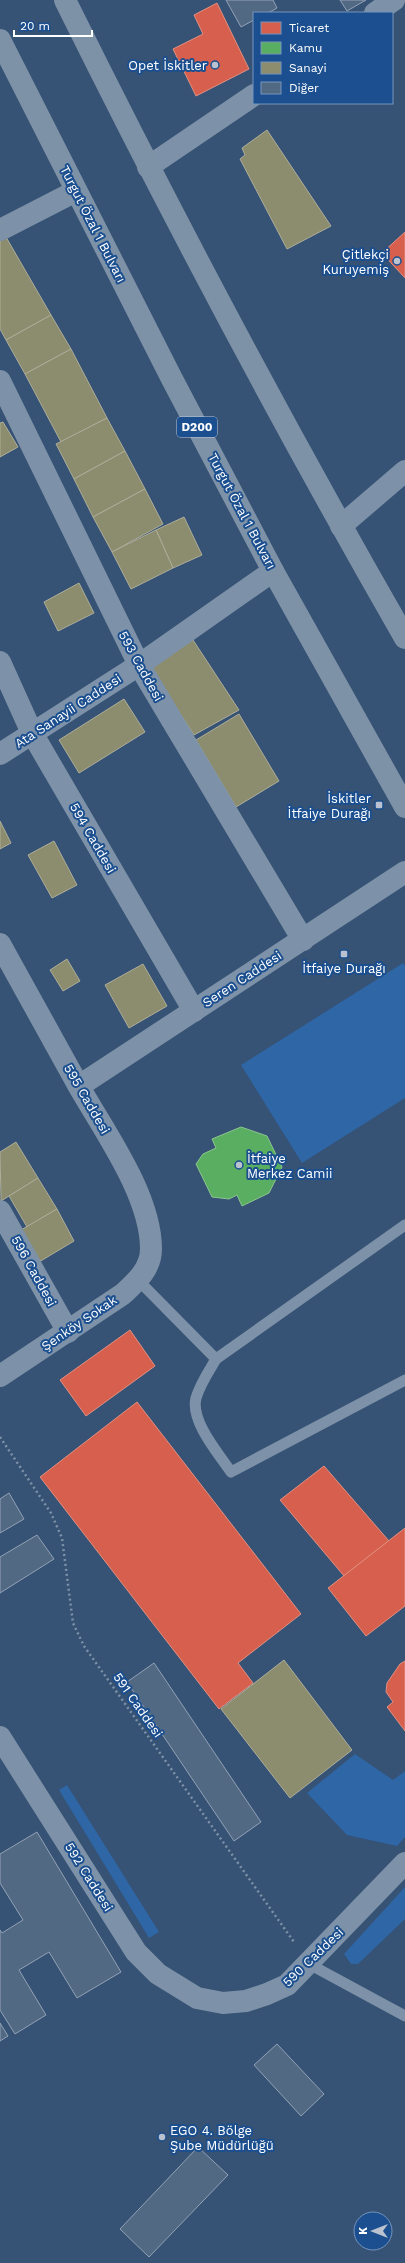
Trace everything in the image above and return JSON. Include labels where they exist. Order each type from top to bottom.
[{"type":"highway","points":[[65,0],[148,167],[340,526],[405,638]]},
{"type":"highway","name":"Turgut Özal 1 Bulvarı","points":[[0,40],[76,191],[273,571],[405,807]]},
{"type":"street","points":[[376,12],[394,0]]},
{"type":"street","points":[[148,167],[253,96]]},
{"type":"street","points":[[0,230],[76,191]]},
{"type":"street","name":"593 Caddesi","points":[[0,381],[139,665],[303,940]]},
{"type":"street","points":[[340,526],[405,471]]},
{"type":"street","name":"Ata Sanayii Caddesi","points":[[0,754],[139,665],[273,571]]},
{"type":"street","name":"594 Caddesi","points":[[0,662],[32,733],[194,1011]]},
{"type":"street","name":"Seren Caddesi","points":[[79,1086],[405,872]]},
{"type":"street","name":"595 Caddesi","points":[[0,944],[121,1158],[144,1210],[149,1230],[150,1261]]},
{"type":"street","name":"596 Caddesi","points":[[0,1211],[68,1332]]},
{"type":"street","name":"Şenköy Sokak","points":[[0,1376],[123,1294],[138,1280],[150,1261]]},
{"type":"street","name":"592 Caddesi","points":[[0,1737],[136,1952],[158,1974],[197,1998]]},
{"type":"street","name":"590 Caddesi","points":[[197,1998],[223,2003],[246,2001],[287,1985],[309,1964],[405,1863]]},
{"type":"lane","points":[[405,1225],[216,1359],[205,1378],[196,1399],[198,1419],[209,1440],[231,1472],[405,1380]]},
{"type":"lane","points":[[138,1280],[216,1359]]},
{"type":"lane","points":[[309,1964],[405,2016]]},
{"type":"path","name":"591 Caddesi","points":[[0,1437],[51,1513],[62,1538],[73,1623],[84,1646],[309,1964]]},
{"type":"shaded area","points":[[403,963],[405,966],[405,1098],[302,1163],[241,1065]]},
{"type":"shaded area","points":[[355,1754],[393,1780],[405,1771],[405,1837],[397,1846],[347,1835],[307,1793]]},
{"type":"shaded area","points":[[67,1785],[159,1932],[149,1938],[59,1790]]},
{"type":"shaded area","points":[[405,1887],[405,1919],[358,1964],[351,1964],[344,1954]]},
{"type":"building: Ticaret","points":[[217,3],[249,69],[196,96],[173,49],[203,34],[194,15]]},
{"type":"building: Ticaret","name":"Çitlekçi Kuruyemiş","points":[[405,232],[405,278],[382,253]]},
{"type":"building: Ticaret","points":[[130,1330],[155,1366],[86,1416],[60,1380]]},
{"type":"building: Ticaret","points":[[137,1402],[301,1614],[238,1663],[253,1683],[219,1709],[40,1477]]},
{"type":"building: Ticaret","points":[[324,1466],[389,1541],[344,1576],[280,1500]]},
{"type":"building: Ticaret","points":[[405,1528],[405,1606],[366,1636],[328,1588]]},
{"type":"building: Ticaret","points":[[405,1661],[405,1731],[387,1707],[393,1702],[386,1692],[387,1683],[400,1664]]},
{"type":"building: Kamu","name":"İtfaiye Merkez Camii","points":[[241,1127],[267,1136],[282,1167],[269,1193],[242,1206],[237,1195],[229,1199],[212,1197],[196,1164],[203,1154],[216,1148],[212,1139]]},
{"type":"building: Sanayi","points":[[267,130],[331,226],[287,249],[240,159],[245,155],[242,148]]},
{"type":"building: Sanayi","points":[[6,237],[51,315],[6,340],[0,329],[0,240]]},
{"type":"building: Sanayi","points":[[51,315],[71,349],[25,374],[6,340]]},
{"type":"building: Sanayi","points":[[71,349],[107,418],[61,442],[25,374]]},
{"type":"building: Sanayi","points":[[107,418],[125,451],[74,479],[56,444]]},
{"type":"building: Sanayi","points":[[3,422],[18,447],[0,457],[0,423]]},
{"type":"building: Sanayi","points":[[125,451],[145,489],[93,517],[74,479]]},
{"type":"building: Sanayi","points":[[145,489],[163,524],[112,552],[93,517]]},
{"type":"building: Sanayi","points":[[184,517],[202,555],[173,568],[156,530]]},
{"type":"building: Sanayi","points":[[156,530],[173,568],[131,589],[112,552]]},
{"type":"building: Sanayi","points":[[79,583],[94,613],[58,631],[44,602]]},
{"type":"building: Sanayi","points":[[193,640],[239,710],[194,735],[150,667]]},
{"type":"building: Sanayi","points":[[124,699],[145,732],[79,773],[59,740]]},
{"type":"building: Sanayi","points":[[239,714],[279,781],[236,807],[196,740]]},
{"type":"building: Sanayi","points":[[0,821],[11,843],[0,849]]},
{"type":"building: Sanayi","points":[[54,841],[77,885],[52,898],[28,855]]},
{"type":"building: Sanayi","points":[[67,959],[80,981],[63,991],[50,970]]},
{"type":"building: Sanayi","points":[[143,964],[167,1006],[129,1028],[105,985]]},
{"type":"building: Sanayi","points":[[16,1142],[38,1178],[1,1201],[0,1152]]},
{"type":"building: Sanayi","points":[[38,1178],[57,1209],[27,1227],[9,1196]]},
{"type":"building: Sanayi","points":[[57,1209],[74,1241],[39,1262],[21,1230]]},
{"type":"building: Sanayi","points":[[284,1660],[352,1750],[290,1798],[221,1709]]},
{"type":"building: Diğer","points":[[226,0],[273,0],[277,8],[270,12],[253,12],[253,21],[241,27]]},
{"type":"building: Diğer","points":[[340,0],[366,0],[347,11]]},
{"type":"building: Diğer","points":[[9,1493],[24,1519],[0,1533],[0,1499]]},
{"type":"building: Diğer","points":[[37,1535],[54,1559],[0,1593],[0,1557]]},
{"type":"building: Diğer","points":[[154,1663],[261,1822],[234,1841],[127,1682]]},
{"type":"building: Diğer","points":[[37,1832],[121,1972],[77,1998],[49,1952],[19,1970],[46,2015],[15,2034],[0,2010],[0,1930],[2,1933],[23,1920],[0,1883],[0,1854]]},
{"type":"building: Diğer","points":[[0,2023],[8,2036],[0,2041]]},
{"type":"building: Diğer","points":[[277,2044],[324,2094],[301,2116],[254,2065]]},
{"type":"building: Diğer","points":[[198,2147],[228,2175],[149,2257],[120,2229]]},
{"type":"place","name":"Opet İskitler","points":[[215,65]]},
{"type":"place","name":"Çitlekçi Kuruyemiş","points":[[397,261]]},
{"type":"place","name":"İskitler İtfaiye Durağı","points":[[379,805]]},
{"type":"place","name":"İtfaiye Durağı","points":[[344,954]]},
{"type":"place","name":"İtfaiye Merkez Camii","points":[[239,1165]]},
{"type":"place","name":"EGO 4. Bölge Şube Müdürlüğü","points":[[162,2137]]}]
